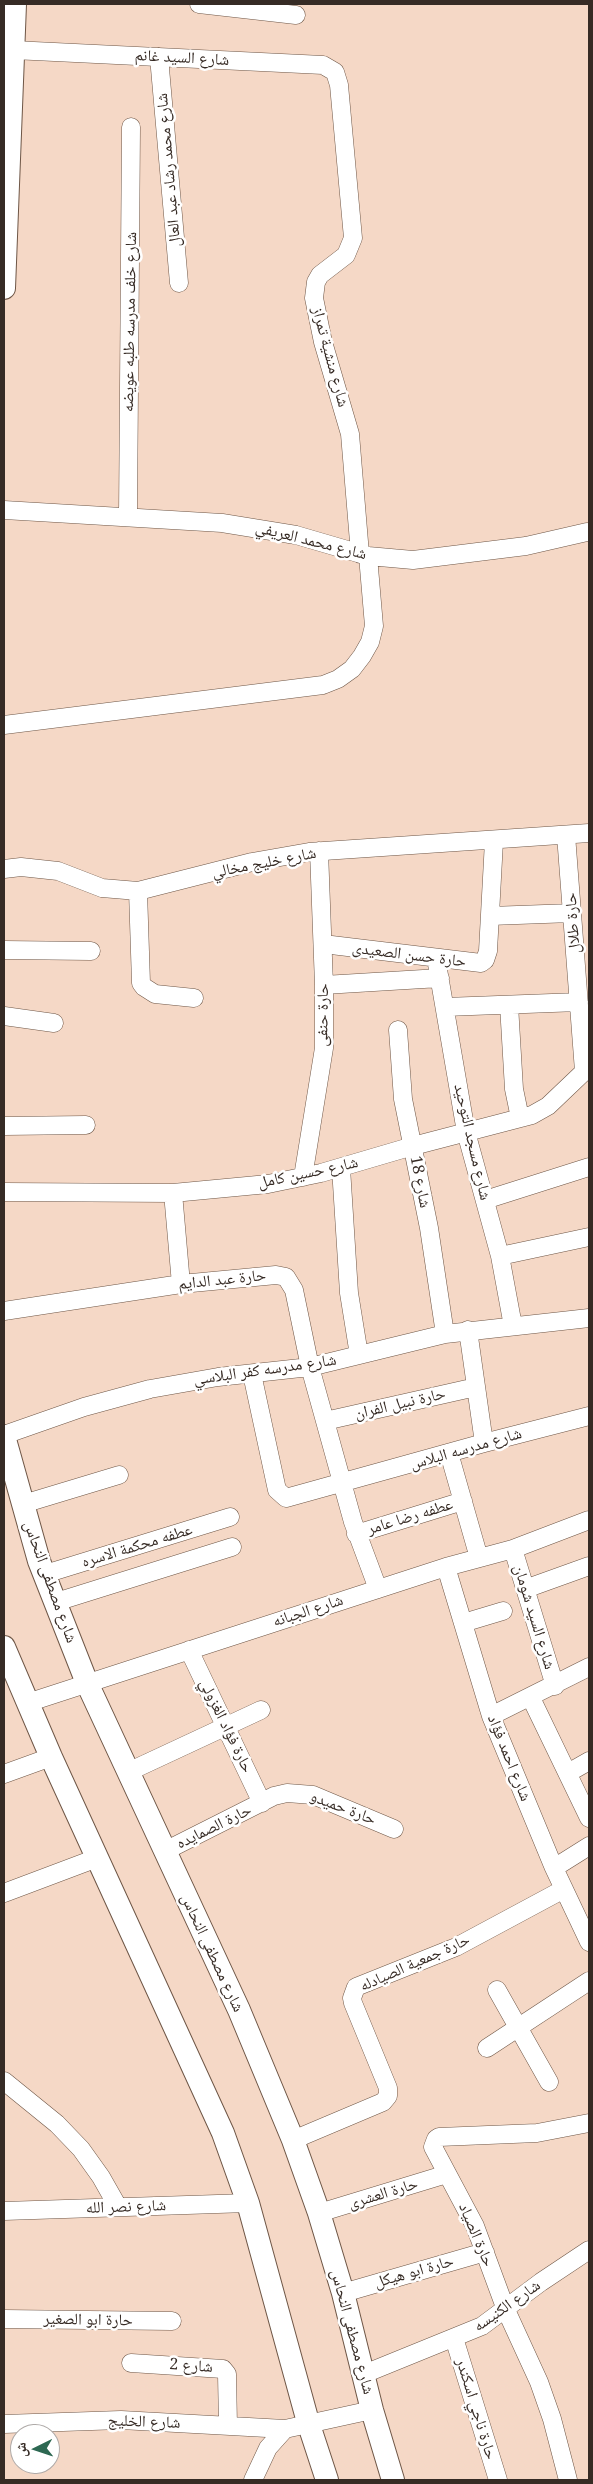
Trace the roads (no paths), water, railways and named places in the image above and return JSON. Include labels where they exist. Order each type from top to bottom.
[{"type":"street","points":[[4,288],[15,4]]},
{"type":"street","points":[[199,4],[296,15]]},
{"type":"street","name":"شارع السيد غانم","points":[[13,50],[323,65],[335,72],[339,86]]},
{"type":"street","name":"شارع محمد رشاد عبد العال","points":[[159,57],[178,282]]},
{"type":"street","name":"شارع منشية تمراز","points":[[4,725],[323,685],[338,679],[352,669],[370,642],[374,626],[373,609],[364,555],[350,434],[323,342],[314,298],[316,282],[320,275],[346,255],[353,238],[339,86]]},
{"type":"street","name":"شارع خلف مدرسه طلبه عويضه","points":[[128,517],[131,126]]},
{"type":"street","name":"شارع محمد العريفي","points":[[4,510],[247,526],[296,535],[364,555],[390,559],[436,559],[526,546],[587,532]]},
{"type":"street","name":"شارع خليج مخالي","points":[[4,869],[21,867],[58,871],[102,888],[138,891],[252,862],[319,851],[494,841],[589,833]]},
{"type":"street","name":"حارة طلال","points":[[566,835],[586,1069]]},
{"type":"street","points":[[494,841],[490,916],[572,913]]},
{"type":"street","name":"حارة حنفى","points":[[303,1177],[324,1048],[323,944],[319,851]]},
{"type":"street","points":[[138,891],[142,982],[144,987],[155,994],[194,998]]},
{"type":"street","name":"حارة حسن الصعيدى","points":[[323,944],[476,964],[485,960],[488,951],[490,916]]},
{"type":"street","points":[[4,950],[91,951]]},
{"type":"street","name":"شارع مسجد التوحيد","points":[[436,958],[466,1132],[500,1256],[513,1326]]},
{"type":"street","points":[[324,985],[440,978]]},
{"type":"street","points":[[445,1007],[579,1002]]},
{"type":"street","points":[[509,1004],[513,1083],[520,1118]]},
{"type":"street","points":[[4,1016],[54,1023]]},
{"type":"street","name":"شارع 18","points":[[398,1030],[403,1099],[435,1264],[445,1334]]},
{"type":"street","name":"شارع حسين كامل","points":[[4,1192],[173,1193],[268,1184],[303,1177],[342,1168],[413,1146],[520,1118],[548,1106],[586,1069]]},
{"type":"street","points":[[4,1126],[86,1125]]},
{"type":"street","points":[[485,1200],[589,1166]]},
{"type":"street","points":[[342,1168],[349,1294],[359,1355]]},
{"type":"street","points":[[173,1193],[181,1284]]},
{"type":"street","points":[[500,1256],[589,1237]]},
{"type":"street","name":"حارة عبد الدايم","points":[[4,1311],[181,1284],[276,1275],[286,1277],[294,1290],[310,1367],[356,1534],[378,1589]]},
{"type":"street","name":"شارع مدرسه كفر البلاسي","points":[[4,1435],[117,1397],[184,1382],[310,1367],[468,1330],[589,1318]]},
{"type":"street","points":[[468,1330],[484,1443]]},
{"type":"street","name":"شارع مدرسه البلاس","points":[[252,1374],[280,1494],[290,1499],[484,1443],[589,1416]]},
{"type":"street","name":"حارة نبيل الفران","points":[[325,1421],[476,1387]]},
{"type":"street","name":"شارع مصطفى النحاس","points":[[4,1435],[22,1504],[45,1574],[87,1683],[239,2010],[293,2140],[319,2213],[343,2293],[372,2410],[393,2480]]},
{"type":"street","points":[[449,1453],[479,1558]]},
{"type":"street","points":[[22,1504],[120,1475]]},
{"type":"street","name":"عطفه رضا عامر","points":[[356,1534],[463,1501]]},
{"type":"street","name":"عطفه محكمة الاسره","points":[[45,1574],[230,1517]]},
{"type":"street","name":"شارع الجبانه","points":[[16,1691],[87,1683],[446,1567],[513,1548],[589,1520]]},
{"type":"street","points":[[56,1602],[232,1546]]},
{"type":"street","name":"شارع السيد شومان","points":[[513,1548],[555,1686]]},
{"type":"street","points":[[526,1589],[589,1566]]},
{"type":"street","name":"شارع احمد فؤاد","points":[[446,1567],[491,1716],[554,1868],[588,1935]]},
{"type":"street","points":[[462,1622],[503,1611]]},
{"type":"street","points":[[4,1647],[16,1691],[50,1757],[222,2133],[248,2203],[308,2422],[327,2480]]},
{"type":"street","name":"حارة فؤاد الغزولي","points":[[189,1650],[262,1803]]},
{"type":"street","points":[[491,1716],[555,1686],[589,1667]]},
{"type":"street","points":[[531,1698],[589,1818]]},
{"type":"street","points":[[128,1772],[261,1710]]},
{"type":"street","points":[[4,1774],[50,1757]]},
{"type":"street","points":[[568,1773],[589,1761]]},
{"type":"street","name":"حارة حميدو","points":[[262,1803],[287,1793],[313,1795],[394,1829]]},
{"type":"street","name":"حارة الصمايده","points":[[165,1851],[262,1803]]},
{"type":"street","points":[[554,1868],[589,1846]]},
{"type":"street","points":[[4,1893],[97,1858]]},
{"type":"street","name":"حارة جمعية الصيادله","points":[[293,2140],[383,2102],[388,2096],[388,2088],[352,1998],[356,1987],[456,1947],[564,1889]]},
{"type":"street","points":[[487,2048],[589,1981]]},
{"type":"street","points":[[497,1990],[549,2082]]},
{"type":"street","points":[[4,2081],[57,2124],[81,2149],[101,2177],[118,2208]]},
{"type":"street","name":"حارة الصياد","points":[[568,2480],[552,2419],[539,2382],[506,2310],[476,2226],[433,2147],[436,2139],[439,2137],[537,2133],[589,2123]]},
{"type":"street","name":"حارة العشرى","points":[[319,2213],[447,2174]]},
{"type":"street","name":"شارع نصر الله","points":[[4,2211],[248,2203]]},
{"type":"street","name":"شارع الكنيسه","points":[[364,2374],[482,2326],[506,2310],[540,2282],[589,2251]]},
{"type":"street","name":"حارة ابو هيكل","points":[[343,2293],[485,2252]]},
{"type":"street","name":"حارة ابو الصغير","points":[[4,2318],[172,2321]]},
{"type":"street","name":"حارة ناجي اسكندر","points":[[454,2338],[498,2480]]},
{"type":"street","name":"شارع 2","points":[[131,2363],[223,2369],[227,2374],[228,2426]]},
{"type":"street","points":[[253,2480],[268,2448],[285,2429],[308,2422],[372,2410]]},
{"type":"street","name":"شارع الخليج","points":[[4,2424],[112,2420],[285,2429]]}]
